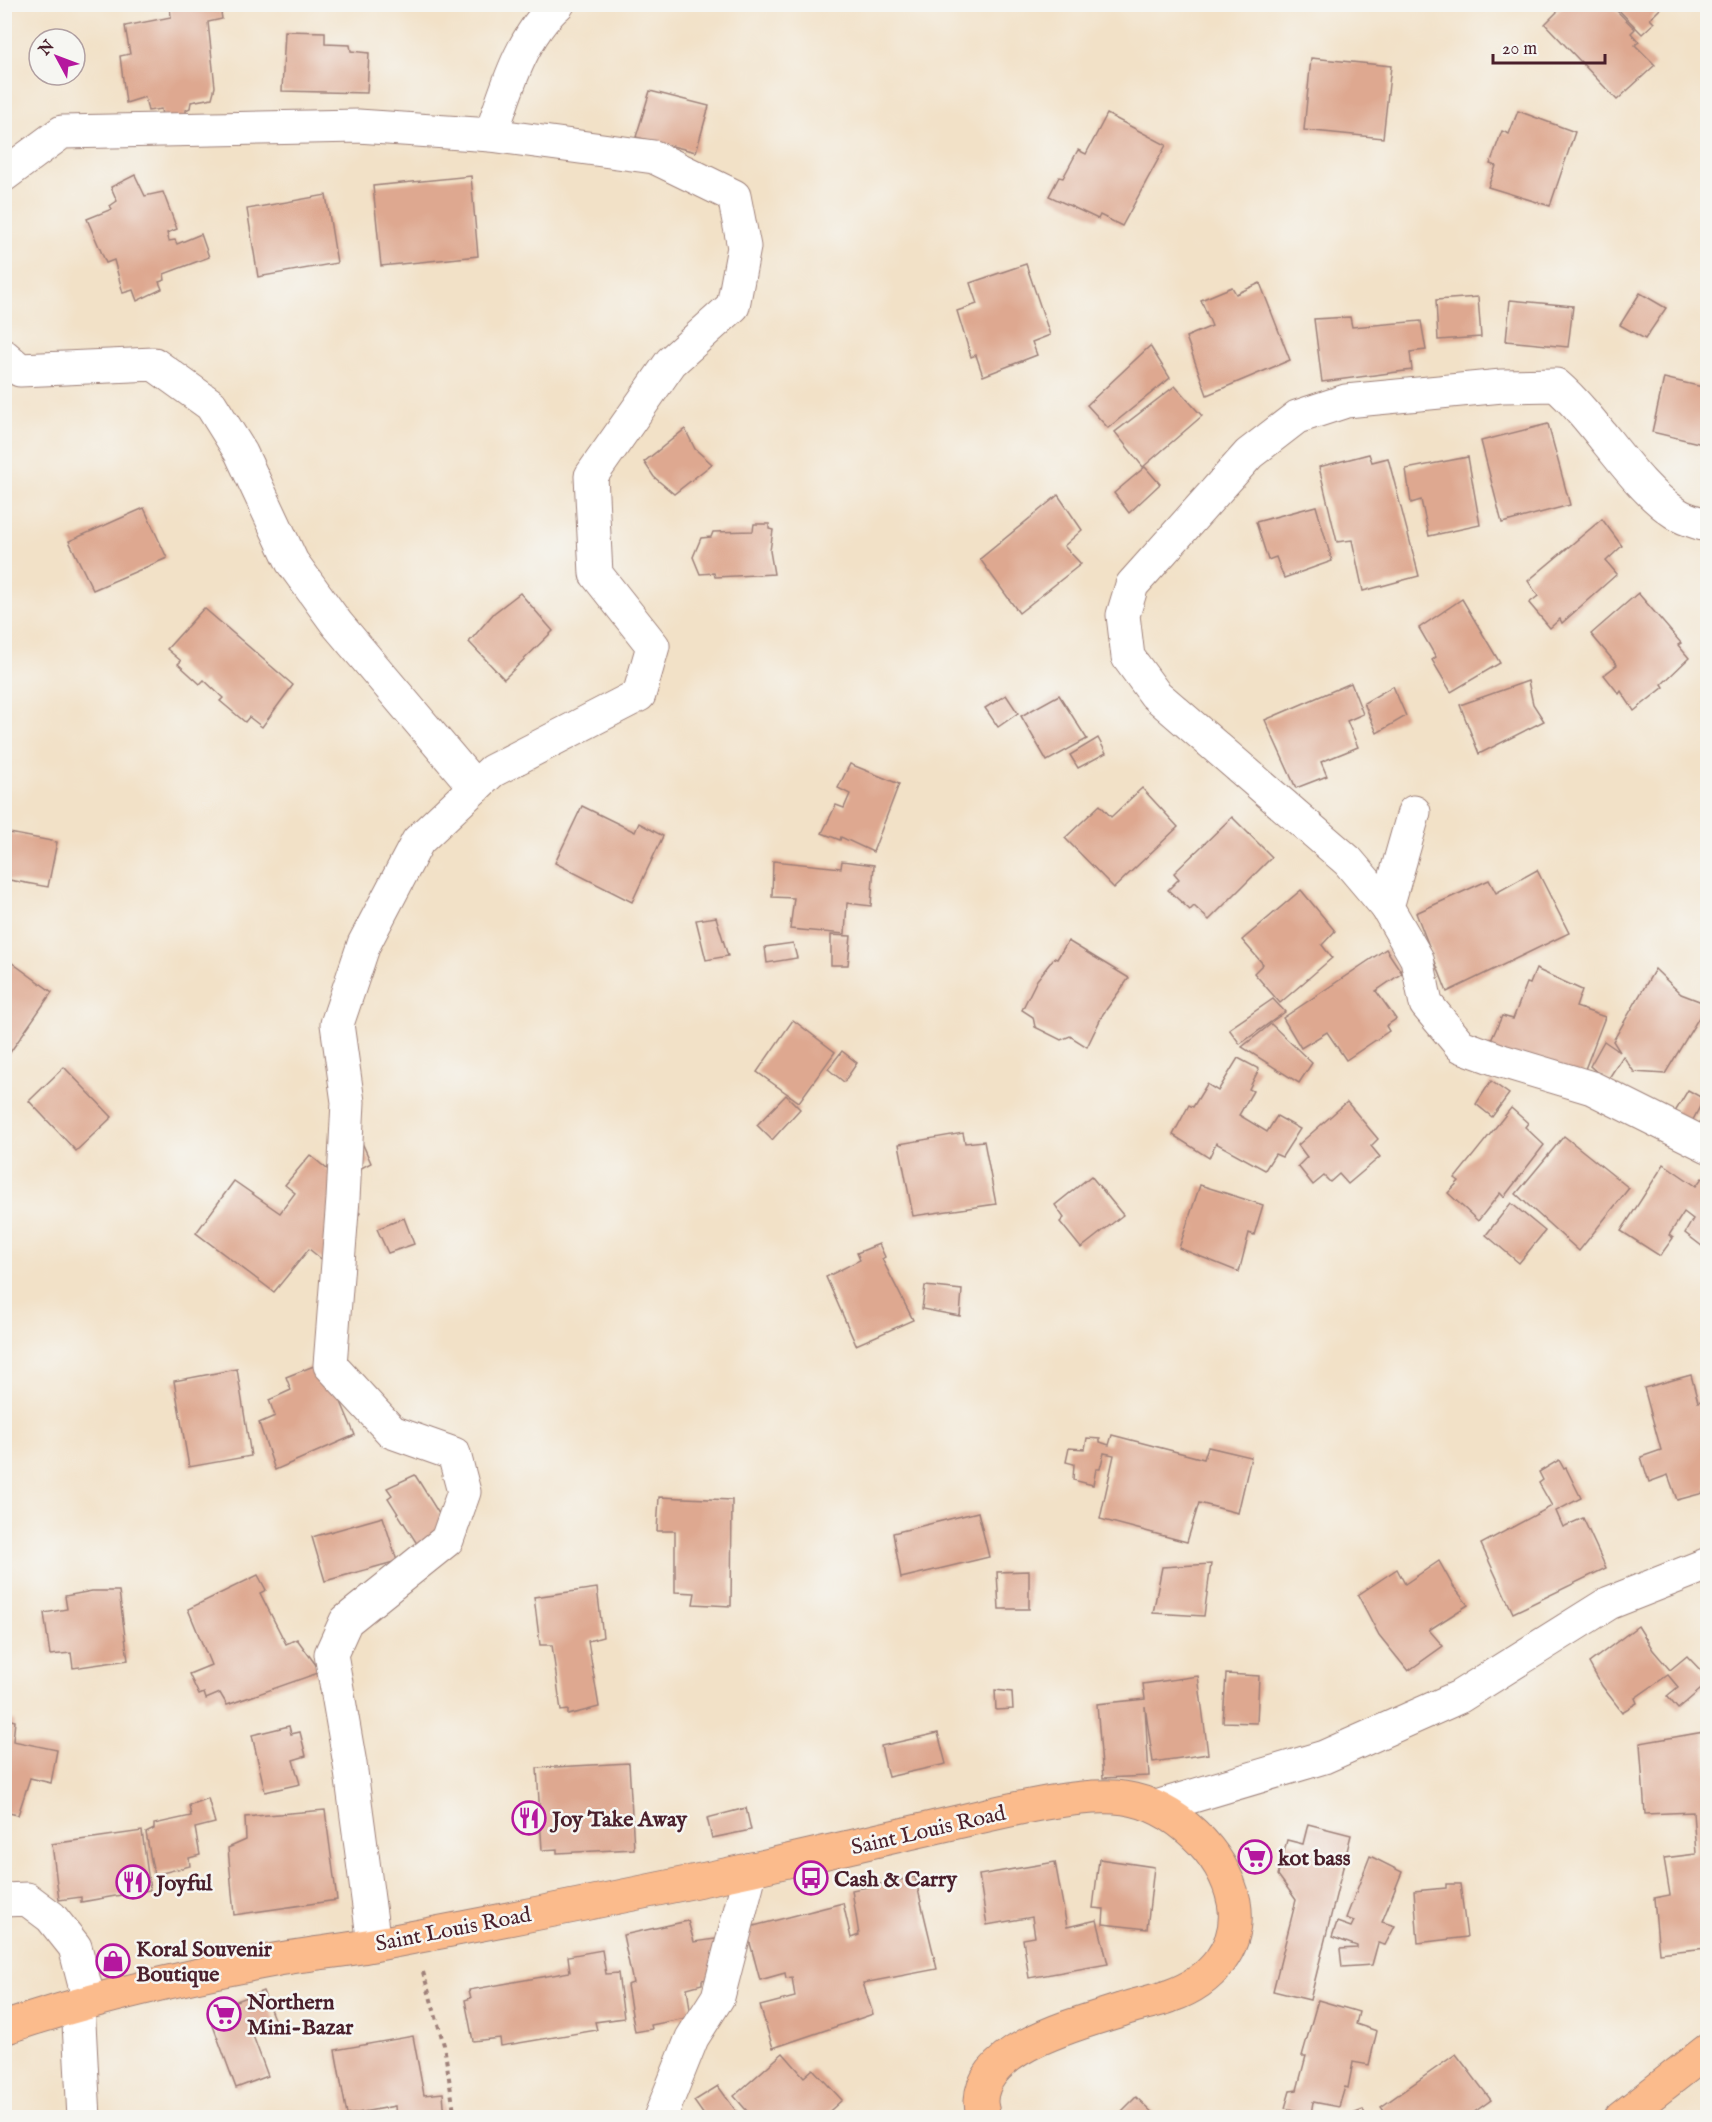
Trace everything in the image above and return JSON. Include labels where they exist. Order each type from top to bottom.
[{"type":"main road","name":"Saint Louis Road","points":[[4,2028],[84,2003],[273,1960],[374,1944],[751,1869],[1027,1806],[1118,1797],[1156,1807],[1209,1849],[1227,1879],[1236,1922],[1223,1960],[1201,1982],[1173,1996],[1094,2019],[1033,2041],[1011,2053],[986,2082],[981,2101],[984,2118]]},
{"type":"main road","points":[[1621,2118],[1707,2050]]},
{"type":"street","points":[[491,135],[513,71],[546,15],[558,4]]},
{"type":"street","points":[[4,175],[62,132],[358,126],[491,135],[654,157],[734,196],[744,247],[734,306],[671,362],[591,476],[596,574],[653,646],[639,694],[492,771],[418,842],[364,944],[337,1024],[348,1102],[330,1365],[392,1432],[454,1454],[464,1492],[447,1540],[346,1621],[331,1654],[350,1764],[374,1944]]},
{"type":"street","points":[[4,356],[20,370],[154,364],[211,405],[241,453],[292,562],[337,624],[475,787]]},
{"type":"street","points":[[1707,526],[1677,514],[1640,481],[1578,404],[1556,384],[1502,386],[1357,400],[1297,417],[1249,454],[1132,585],[1123,615],[1128,657],[1155,694],[1348,861],[1387,907],[1417,958],[1426,1004],[1461,1046],[1592,1088],[1707,1146]]},
{"type":"street","points":[[1387,907],[1414,812]]},
{"type":"street","points":[[1156,1807],[1324,1757],[1459,1697],[1609,1603],[1707,1564]]},
{"type":"street","points":[[660,2118],[692,2038],[718,1997],[751,1869]]},
{"type":"street","points":[[4,1900],[27,1899],[51,1917],[75,1947],[84,2003],[84,2118]]},
{"type":"path","points":[[413,1936],[444,2045],[455,2118]]},
{"type":"building","points":[[1565,4],[1610,4],[1635,29],[1631,33],[1639,42],[1635,45],[1655,65],[1617,100],[1545,24]]},
{"type":"building","points":[[1613,4],[1665,4],[1650,19],[1654,23],[1642,34]]},
{"type":"building","points":[[185,5],[220,6],[222,19],[208,22],[215,87],[212,98],[191,102],[190,108],[186,110],[186,131],[162,116],[161,109],[148,111],[145,97],[126,103],[120,56],[130,54],[125,26],[171,17],[170,8]]},
{"type":"building","points":[[285,31],[325,32],[325,44],[350,45],[351,51],[369,53],[367,93],[282,91]]},
{"type":"building","points":[[1311,58],[1391,66],[1383,138],[1304,130]]},
{"type":"building","points":[[650,91],[709,106],[696,152],[636,137]]},
{"type":"building","points":[[1518,111],[1575,132],[1550,206],[1488,187],[1496,166],[1490,164],[1502,131],[1509,134]]},
{"type":"building","points":[[1107,114],[1166,145],[1122,226],[1100,215],[1098,219],[1049,196],[1059,177],[1063,178],[1078,150],[1086,154]]},
{"type":"building","points":[[135,175],[145,196],[163,192],[177,229],[167,233],[169,241],[175,240],[177,244],[201,234],[209,257],[164,274],[165,280],[159,282],[162,289],[137,301],[133,290],[123,293],[114,260],[106,263],[87,219],[112,209],[110,206],[117,201],[111,187]]},
{"type":"building","points":[[471,176],[478,256],[381,266],[373,186]]},
{"type":"building","points":[[326,195],[337,263],[258,277],[247,209]]},
{"type":"building","points":[[1026,264],[1050,335],[1032,342],[1037,355],[983,376],[976,355],[971,357],[957,311],[977,304],[970,283]]},
{"type":"building","points":[[1260,283],[1290,360],[1207,395],[1186,337],[1212,326],[1201,300],[1232,287],[1236,294]]},
{"type":"building","points":[[1640,293],[1666,308],[1645,339],[1620,325]]},
{"type":"building","points":[[1478,297],[1481,337],[1438,340],[1436,300]]},
{"type":"building","points":[[1510,300],[1573,306],[1568,347],[1506,341]]},
{"type":"building","points":[[1350,317],[1352,327],[1421,321],[1426,350],[1410,352],[1412,370],[1322,382],[1314,319]]},
{"type":"building","points":[[1150,346],[1170,378],[1108,428],[1087,405]]},
{"type":"building","points":[[1664,378],[1707,388],[1707,445],[1652,432]]},
{"type":"building","points":[[1175,386],[1202,416],[1143,467],[1115,432]]},
{"type":"building","points":[[1548,424],[1570,505],[1502,523],[1481,441]]},
{"type":"building","points":[[685,429],[695,449],[712,464],[674,494],[654,477],[644,462]]},
{"type":"building","points":[[1369,454],[1372,462],[1388,458],[1419,576],[1363,591],[1352,540],[1337,542],[1319,467]]},
{"type":"building","points":[[1468,457],[1480,525],[1429,536],[1421,500],[1411,503],[1406,469]]},
{"type":"building","points":[[1145,467],[1160,484],[1129,513],[1114,493]]},
{"type":"building","points":[[1058,495],[1082,530],[1064,546],[1081,564],[1019,613],[980,559]]},
{"type":"building","points":[[1316,506],[1332,561],[1284,578],[1276,557],[1268,560],[1256,522]]},
{"type":"building","points":[[144,508],[167,558],[93,590],[69,541]]},
{"type":"building","points":[[1602,519],[1622,546],[1606,561],[1617,574],[1562,623],[1560,619],[1550,628],[1529,603],[1538,596],[1528,581]]},
{"type":"building","points":[[754,524],[769,524],[769,529],[773,530],[770,551],[774,574],[715,577],[714,573],[700,574],[693,557],[701,538],[711,537],[713,532],[753,531]]},
{"type":"building","points":[[520,593],[553,631],[504,679],[469,642],[494,613]]},
{"type":"building","points":[[1638,593],[1681,643],[1678,645],[1689,658],[1662,684],[1664,687],[1634,711],[1621,691],[1619,694],[1604,675],[1617,665],[1591,634]]},
{"type":"building","points":[[1462,599],[1500,663],[1451,692],[1432,660],[1436,657],[1419,628]]},
{"type":"building","points":[[204,608],[293,685],[262,727],[249,717],[245,722],[220,701],[223,698],[204,680],[200,684],[178,664],[181,661],[167,649]]},
{"type":"building","points":[[1528,681],[1533,704],[1544,721],[1479,754],[1460,705]]},
{"type":"building","points":[[1351,683],[1363,714],[1347,721],[1358,747],[1321,762],[1327,776],[1296,788],[1265,720]]},
{"type":"building","points":[[1393,686],[1406,716],[1377,733],[1364,703]]},
{"type":"building","points":[[1006,695],[1018,713],[998,727],[985,708]]},
{"type":"building","points":[[1059,695],[1087,739],[1047,761],[1021,716]]},
{"type":"building","points":[[1098,738],[1106,753],[1078,768],[1070,755]]},
{"type":"building","points":[[850,764],[899,784],[873,852],[841,837],[840,840],[822,833],[836,805],[844,808],[850,794],[838,788]]},
{"type":"building","points":[[1142,788],[1178,827],[1114,888],[1065,838],[1100,805],[1111,817]]},
{"type":"building","points":[[582,806],[635,832],[639,823],[663,836],[632,902],[555,863]]},
{"type":"building","points":[[1232,817],[1272,857],[1209,920],[1194,906],[1190,910],[1168,890],[1179,879],[1174,873]]},
{"type":"building","points":[[4,832],[57,842],[48,887],[4,879]]},
{"type":"building","points":[[773,861],[841,868],[842,861],[874,865],[871,906],[847,903],[845,934],[790,929],[794,898],[772,897]]},
{"type":"building","points":[[1537,870],[1569,933],[1447,992],[1416,913],[1489,880],[1496,893]]},
{"type":"building","points":[[1301,890],[1335,931],[1322,945],[1332,958],[1280,1003],[1254,973],[1263,964],[1242,940]]},
{"type":"building","points":[[716,917],[728,956],[706,960],[696,920]]},
{"type":"building","points":[[831,935],[851,936],[848,965],[831,965]]},
{"type":"building","points":[[1068,941],[1129,978],[1103,1014],[1087,1047],[1070,1036],[1061,1040],[1035,1027],[1033,1017],[1022,1010],[1037,980],[1054,958],[1057,959]]},
{"type":"building","points":[[793,943],[797,958],[767,963],[765,947]]},
{"type":"building","points":[[1386,949],[1402,973],[1376,991],[1396,1019],[1386,1026],[1389,1031],[1346,1060],[1327,1032],[1301,1048],[1283,1018]]},
{"type":"building","points":[[4,957],[52,992],[9,1054],[4,1051]]},
{"type":"building","points":[[1536,969],[1582,990],[1576,1007],[1605,1017],[1582,1077],[1485,1054],[1502,1016],[1513,1019],[1527,983],[1530,984]]},
{"type":"building","points":[[1655,969],[1681,994],[1707,1004],[1665,1074],[1634,1072],[1623,1056],[1609,1078],[1599,1074],[1590,1066],[1604,1041],[1620,1052],[1613,1041]]},
{"type":"building","points":[[1273,999],[1285,1012],[1240,1044],[1229,1029]]},
{"type":"building","points":[[793,1020],[835,1052],[799,1102],[757,1072]]},
{"type":"building","points":[[1271,1024],[1312,1063],[1299,1083],[1242,1047]]},
{"type":"building","points":[[842,1051],[857,1063],[844,1082],[828,1069]]},
{"type":"building","points":[[1238,1058],[1259,1069],[1249,1089],[1253,1091],[1239,1115],[1267,1132],[1277,1116],[1300,1129],[1282,1157],[1275,1154],[1265,1170],[1216,1143],[1209,1158],[1173,1135],[1189,1105],[1193,1107],[1207,1084],[1218,1091]]},
{"type":"building","points":[[64,1067],[112,1117],[76,1151],[29,1101]]},
{"type":"building","points":[[1491,1081],[1509,1094],[1492,1117],[1476,1104]]},
{"type":"building","points":[[1688,1090],[1704,1099],[1687,1131],[1669,1122]]},
{"type":"building","points":[[786,1095],[800,1109],[772,1140],[757,1125]]},
{"type":"building","points":[[1347,1102],[1378,1139],[1371,1146],[1380,1157],[1348,1184],[1339,1174],[1330,1182],[1324,1176],[1313,1185],[1298,1166],[1307,1157],[1298,1145]]},
{"type":"building","points":[[1511,1108],[1528,1123],[1525,1127],[1544,1145],[1504,1197],[1500,1193],[1478,1221],[1448,1193],[1459,1181],[1455,1178]]},
{"type":"building","points":[[963,1133],[965,1143],[984,1141],[996,1204],[913,1216],[899,1144]]},
{"type":"building","points":[[1564,1136],[1629,1188],[1579,1251],[1516,1194]]},
{"type":"building","points":[[360,1138],[371,1163],[350,1174]]},
{"type":"building","points":[[310,1155],[351,1189],[344,1199],[360,1213],[325,1262],[309,1249],[274,1292],[196,1233],[234,1181],[280,1213],[295,1193],[285,1185]]},
{"type":"building","points":[[1664,1164],[1696,1186],[1702,1178],[1707,1182],[1707,1250],[1685,1233],[1693,1219],[1684,1212],[1669,1235],[1673,1238],[1660,1256],[1621,1231]]},
{"type":"building","points":[[1091,1176],[1123,1215],[1081,1248],[1060,1222],[1064,1218],[1055,1205]]},
{"type":"building","points":[[1200,1185],[1263,1205],[1254,1235],[1249,1233],[1239,1272],[1179,1248]]},
{"type":"building","points":[[1511,1203],[1545,1231],[1519,1263],[1486,1235]]},
{"type":"building","points":[[404,1218],[414,1244],[388,1253],[377,1229]]},
{"type":"building","points":[[879,1244],[885,1257],[882,1259],[913,1320],[856,1345],[826,1277],[860,1260],[857,1253]]},
{"type":"building","points":[[925,1286],[962,1290],[960,1316],[922,1309]]},
{"type":"building","points":[[324,1362],[355,1435],[275,1470],[259,1423],[275,1416],[269,1400],[291,1390],[286,1377]]},
{"type":"building","points":[[237,1369],[251,1456],[189,1467],[174,1381]]},
{"type":"building","points":[[1691,1375],[1698,1402],[1707,1399],[1707,1492],[1677,1500],[1668,1475],[1649,1482],[1641,1457],[1661,1450],[1644,1388]]},
{"type":"building","points":[[1112,1435],[1204,1459],[1208,1447],[1251,1457],[1238,1513],[1199,1503],[1187,1542],[1100,1519],[1114,1455],[1104,1453],[1100,1469],[1096,1469],[1093,1485],[1073,1480],[1074,1464],[1066,1462],[1069,1448],[1085,1449],[1087,1438],[1100,1439],[1100,1442],[1109,1445]]},
{"type":"building","points":[[1559,1460],[1564,1469],[1566,1468],[1581,1498],[1556,1511],[1563,1527],[1583,1518],[1606,1568],[1513,1613],[1481,1544],[1552,1506],[1539,1483],[1543,1480],[1539,1472]]},
{"type":"building","points":[[415,1475],[454,1538],[419,1547],[388,1498],[392,1495],[387,1488]]},
{"type":"building","points":[[659,1497],[732,1500],[731,1606],[693,1604],[695,1593],[675,1592],[675,1531],[657,1531]]},
{"type":"building","points":[[978,1512],[989,1557],[901,1578],[893,1533]]},
{"type":"building","points":[[383,1517],[397,1561],[325,1581],[312,1537]]},
{"type":"building","points":[[1439,1561],[1453,1586],[1468,1605],[1429,1630],[1443,1646],[1408,1671],[1379,1635],[1358,1595],[1397,1569],[1405,1584]]},
{"type":"building","points":[[1211,1564],[1204,1616],[1153,1613],[1162,1567]]},
{"type":"building","points":[[1029,1571],[1029,1609],[999,1609],[997,1572]]},
{"type":"building","points":[[258,1575],[266,1590],[260,1593],[286,1644],[297,1639],[321,1672],[227,1705],[220,1693],[206,1699],[204,1693],[199,1695],[189,1674],[211,1665],[188,1609]]},
{"type":"building","points":[[597,1588],[603,1637],[588,1641],[599,1707],[568,1715],[568,1710],[561,1711],[552,1645],[540,1645],[534,1597]]},
{"type":"building","points":[[92,1591],[119,1591],[128,1660],[73,1668],[71,1653],[50,1655],[44,1613],[67,1609],[65,1596]]},
{"type":"building","points":[[1638,1626],[1653,1650],[1670,1670],[1687,1656],[1707,1677],[1707,1684],[1678,1709],[1667,1696],[1678,1687],[1668,1675],[1635,1698],[1637,1703],[1622,1712],[1602,1686],[1589,1663]]},
{"type":"building","points":[[1226,1674],[1259,1676],[1257,1723],[1223,1722]]},
{"type":"building","points":[[1198,1676],[1208,1754],[1153,1762],[1145,1706],[1149,1776],[1103,1778],[1097,1704],[1145,1699],[1143,1684]]},
{"type":"building","points":[[995,1690],[1012,1692],[1013,1709],[996,1710]]},
{"type":"building","points":[[4,1718],[15,1721],[13,1741],[57,1750],[51,1783],[30,1778],[18,1815],[4,1812]]},
{"type":"building","points":[[289,1726],[291,1734],[300,1732],[306,1756],[293,1760],[300,1784],[265,1792],[252,1735]]},
{"type":"building","points":[[1704,1732],[1707,1764],[1707,1948],[1659,1953],[1654,1898],[1670,1895],[1664,1858],[1696,1854],[1693,1812],[1645,1814],[1640,1743]]},
{"type":"building","points":[[938,1733],[946,1764],[888,1777],[881,1746]]},
{"type":"building","points":[[629,1763],[634,1849],[557,1853],[557,1849],[542,1850],[537,1768]]},
{"type":"building","points":[[208,1798],[215,1823],[195,1828],[200,1855],[189,1858],[190,1866],[154,1875],[146,1833],[154,1829],[154,1824],[191,1816],[189,1805]]},
{"type":"building","points":[[746,1808],[751,1830],[712,1838],[707,1818]]},
{"type":"building","points":[[325,1810],[337,1900],[234,1915],[228,1848],[246,1840],[245,1817]]},
{"type":"building","points":[[1308,1824],[1351,1835],[1310,2000],[1273,1991],[1296,1900],[1278,1875],[1287,1840],[1303,1844]]},
{"type":"building","points":[[142,1831],[150,1890],[81,1902],[81,1897],[59,1900],[52,1844]]},
{"type":"building","points":[[1370,1856],[1402,1872],[1382,1922],[1395,1926],[1385,1945],[1378,1943],[1372,1965],[1342,1967],[1340,1949],[1357,1948],[1357,1946],[1332,1937],[1337,1922],[1351,1927],[1354,1921],[1346,1918]]},
{"type":"building","points":[[1099,1859],[1154,1867],[1147,1929],[1103,1924],[1104,1909],[1093,1908]]},
{"type":"building","points":[[1055,1862],[1067,1927],[1097,1920],[1108,1964],[1029,1978],[1023,1939],[1035,1937],[1032,1917],[987,1925],[979,1875]]},
{"type":"building","points":[[915,1877],[937,1969],[863,1983],[873,2014],[773,2048],[760,2006],[795,1997],[792,1977],[786,1978],[785,1973],[760,1980],[746,1928],[843,1903],[851,1938],[859,1935],[852,1890]]},
{"type":"building","points":[[1446,1884],[1460,1884],[1467,1937],[1418,1943],[1414,1891],[1446,1888]]},
{"type":"building","points":[[688,1921],[694,1942],[715,1939],[723,1975],[702,1980],[702,1984],[687,1988],[691,2017],[651,2025],[652,2029],[635,2032],[627,1985],[633,1983],[623,1935]]},
{"type":"building","points":[[602,1950],[606,1974],[618,1973],[624,2018],[595,2022],[597,2030],[501,2046],[500,2038],[473,2041],[465,2000],[471,1998],[469,1990],[570,1972],[568,1956]]},
{"type":"building","points":[[263,1991],[276,2024],[252,2033],[268,2076],[236,2088],[208,2012]]},
{"type":"building","points":[[1318,2000],[1359,2012],[1356,2024],[1377,2031],[1369,2065],[1353,2062],[1348,2088],[1345,2087],[1339,2107],[1313,2102],[1311,2114],[1285,2108],[1290,2091],[1297,2090],[1306,2056],[1302,2056]]},
{"type":"building","points":[[413,2036],[424,2095],[443,2093],[445,2118],[396,2118],[395,2106],[347,2115],[335,2050]]},
{"type":"building","points":[[783,2053],[804,2077],[813,2069],[842,2100],[822,2118],[753,2118],[734,2096]]},
{"type":"building","points":[[1456,2054],[1491,2100],[1466,2118],[1389,2118],[1381,2107]]},
{"type":"building","points":[[718,2086],[741,2118],[706,2118],[694,2101]]},
{"type":"building","points":[[1136,2097],[1158,2118],[1115,2118]]},
{"type":"building","points":[[1363,2110],[1366,2118],[1345,2118],[1345,2117]]},
{"type":"place","name":"Joy Take Away","points":[[529,1818]]},
{"type":"place","name":"kot bass","points":[[1255,1857]]},
{"type":"place","name":"Cash & Carry","points":[[811,1878]]},
{"type":"place","name":"Joyful","points":[[133,1882]]},
{"type":"place","name":"Koral Souvenir Boutique","points":[[113,1961]]},
{"type":"place","name":"Northern Mini-Bazar","points":[[224,2014]]}]
